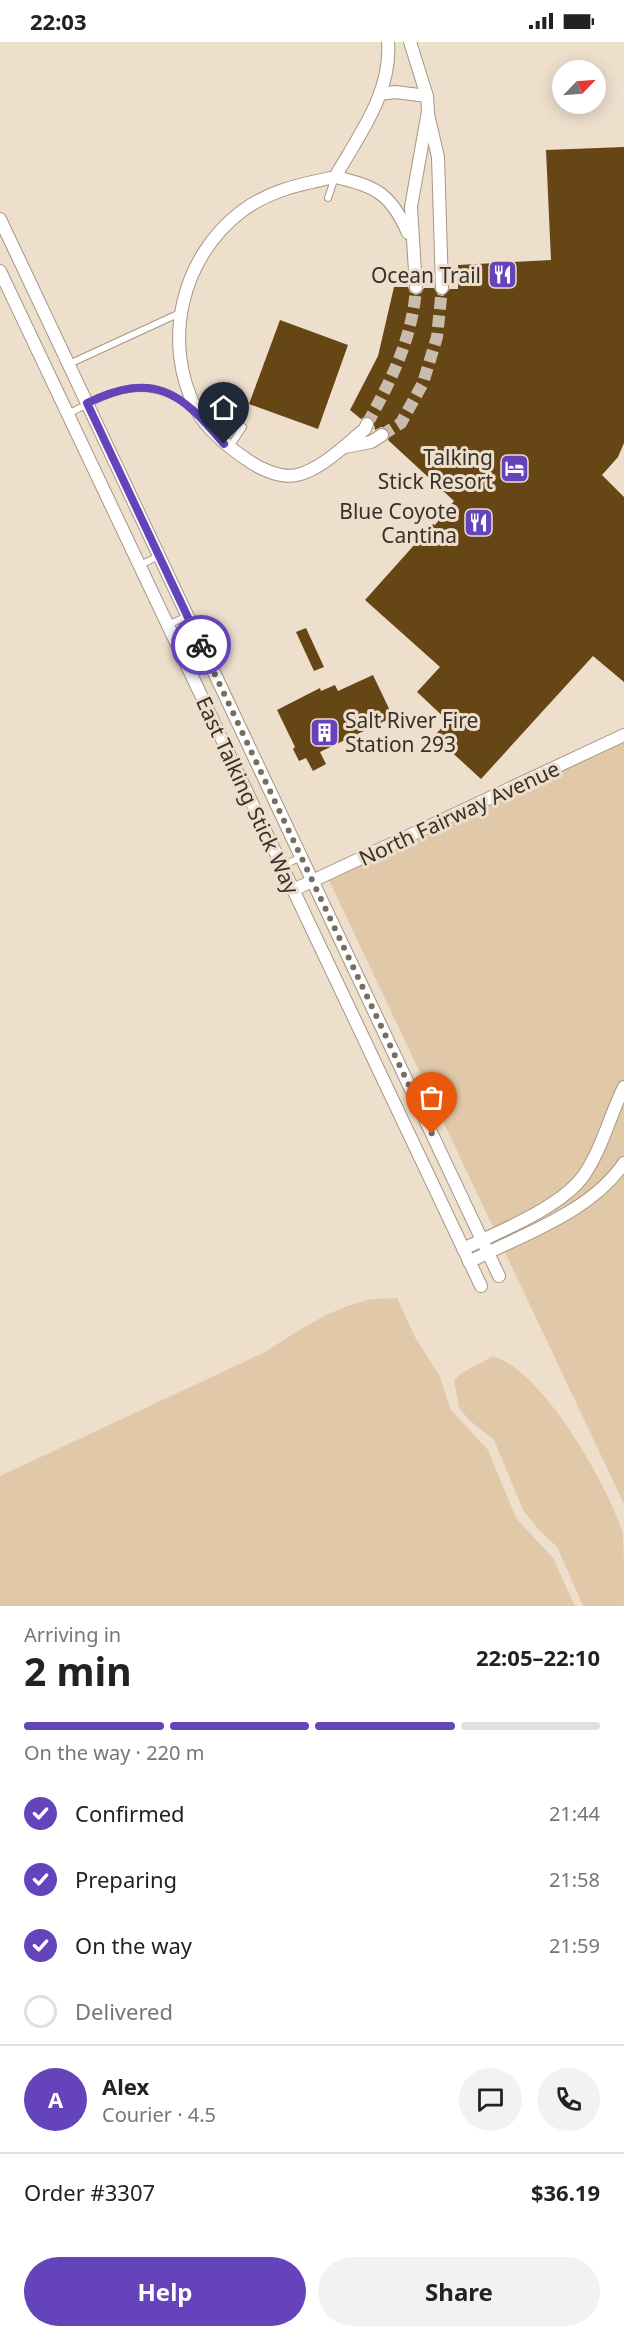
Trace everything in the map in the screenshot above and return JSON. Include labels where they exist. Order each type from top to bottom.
[{"type":"street","points":[[335,177],[380,94],[389,66],[388,42]]},
{"type":"street","points":[[410,42],[427,96],[438,158],[442,288]]},
{"type":"street","points":[[380,94],[395,92],[427,96]]},
{"type":"street","points":[[416,287],[411,240],[411,207],[428,111]]},
{"type":"street","points":[[368,424],[319,464],[296,475],[278,474],[255,466],[229,448],[198,413],[186,384],[180,356],[181,313],[185,287],[207,244],[243,210],[285,188],[335,177],[366,184],[380,191],[395,206],[411,240]]},
{"type":"street","name":"East Talking Stick Way","points":[[0,219],[499,1276]]},
{"type":"street","name":"East Talking Stick Way","points":[[0,272],[481,1286]]},
{"type":"street","points":[[341,448],[371,442],[381,435]]},
{"type":"street","name":"North Fairway Avenue","points":[[293,890],[624,735]]},
{"type":"street","points":[[463,1249],[545,1208],[570,1191],[584,1176],[592,1161],[624,1087]]},
{"type":"street","points":[[469,1262],[548,1225],[574,1209],[606,1183],[624,1163]]},
{"type":"lane","points":[[328,198],[335,177]]},
{"type":"lane","points":[[69,364],[181,313]]},
{"type":"lane","points":[[67,414],[111,392],[130,387],[153,388],[178,397],[198,413]]},
{"type":"lane","points":[[229,448],[243,427]]},
{"type":"lane","points":[[139,566],[159,556]]},
{"type":"lane","points":[[168,625],[187,616]]},
{"type":"lane","points":[[282,866],[301,857]]},
{"type":"lane","points":[[481,1286],[499,1276]]},
{"type":"shaded area","points":[[624,730],[624,1504],[327,876]]},
{"type":"shaded area","points":[[397,1298],[415,1337],[439,1375],[451,1410],[488,1450],[516,1518],[553,1558],[575,1606],[0,1606],[0,1476],[267,1351],[338,1310],[368,1300]]},
{"type":"shaded area","points":[[492,1356],[512,1366],[552,1405],[571,1431],[603,1487],[623,1533],[624,1606],[583,1606],[557,1547],[538,1529],[523,1510],[494,1440],[469,1420],[459,1408],[454,1380]]},
{"type":"building","name":"Talking Stick Resort","points":[[624,147],[624,443],[618,457],[602,475],[624,497],[624,682],[593,656],[481,779],[434,736],[448,721],[417,692],[440,667],[365,600],[433,524],[435,525],[454,501],[388,440],[390,434],[386,428],[381,427],[375,430],[373,418],[366,416],[361,419],[350,410],[378,356],[394,287],[408,287],[410,292],[416,295],[424,288],[434,288],[438,295],[443,296],[450,289],[458,289],[458,265],[551,260],[546,150]]},
{"type":"building","points":[[280,320],[348,345],[318,429],[249,404]]},
{"type":"building","points":[[306,628],[324,667],[314,671],[296,632]]},
{"type":"building","name":"Salt River Fire Station 293","points":[[373,675],[393,717],[320,752],[326,764],[313,771],[306,758],[299,761],[293,749],[295,747],[277,710],[320,688],[321,691],[335,685],[338,691]]},
{"type":"tunnel","points":[[367,424],[406,341],[416,287]]},
{"type":"tunnel","points":[[382,435],[401,423],[423,383],[437,337],[442,288]]},
{"type":"way so far","points":[[201,645],[432,1134]]},
{"type":"place","name":"Ocean Trail","points":[[502,275]]},
{"type":"place","name":"Talking Stick Resort","points":[[514,469]]},
{"type":"place","name":"Blue Coyote Cantina","points":[[478,523]]},
{"type":"place","name":"Salt River Fire Station 293","points":[[324,732]]},
{"type":"route","points":[[201,645],[87,403],[111,392],[130,387],[153,388],[178,397],[198,413],[224,444]]}]
